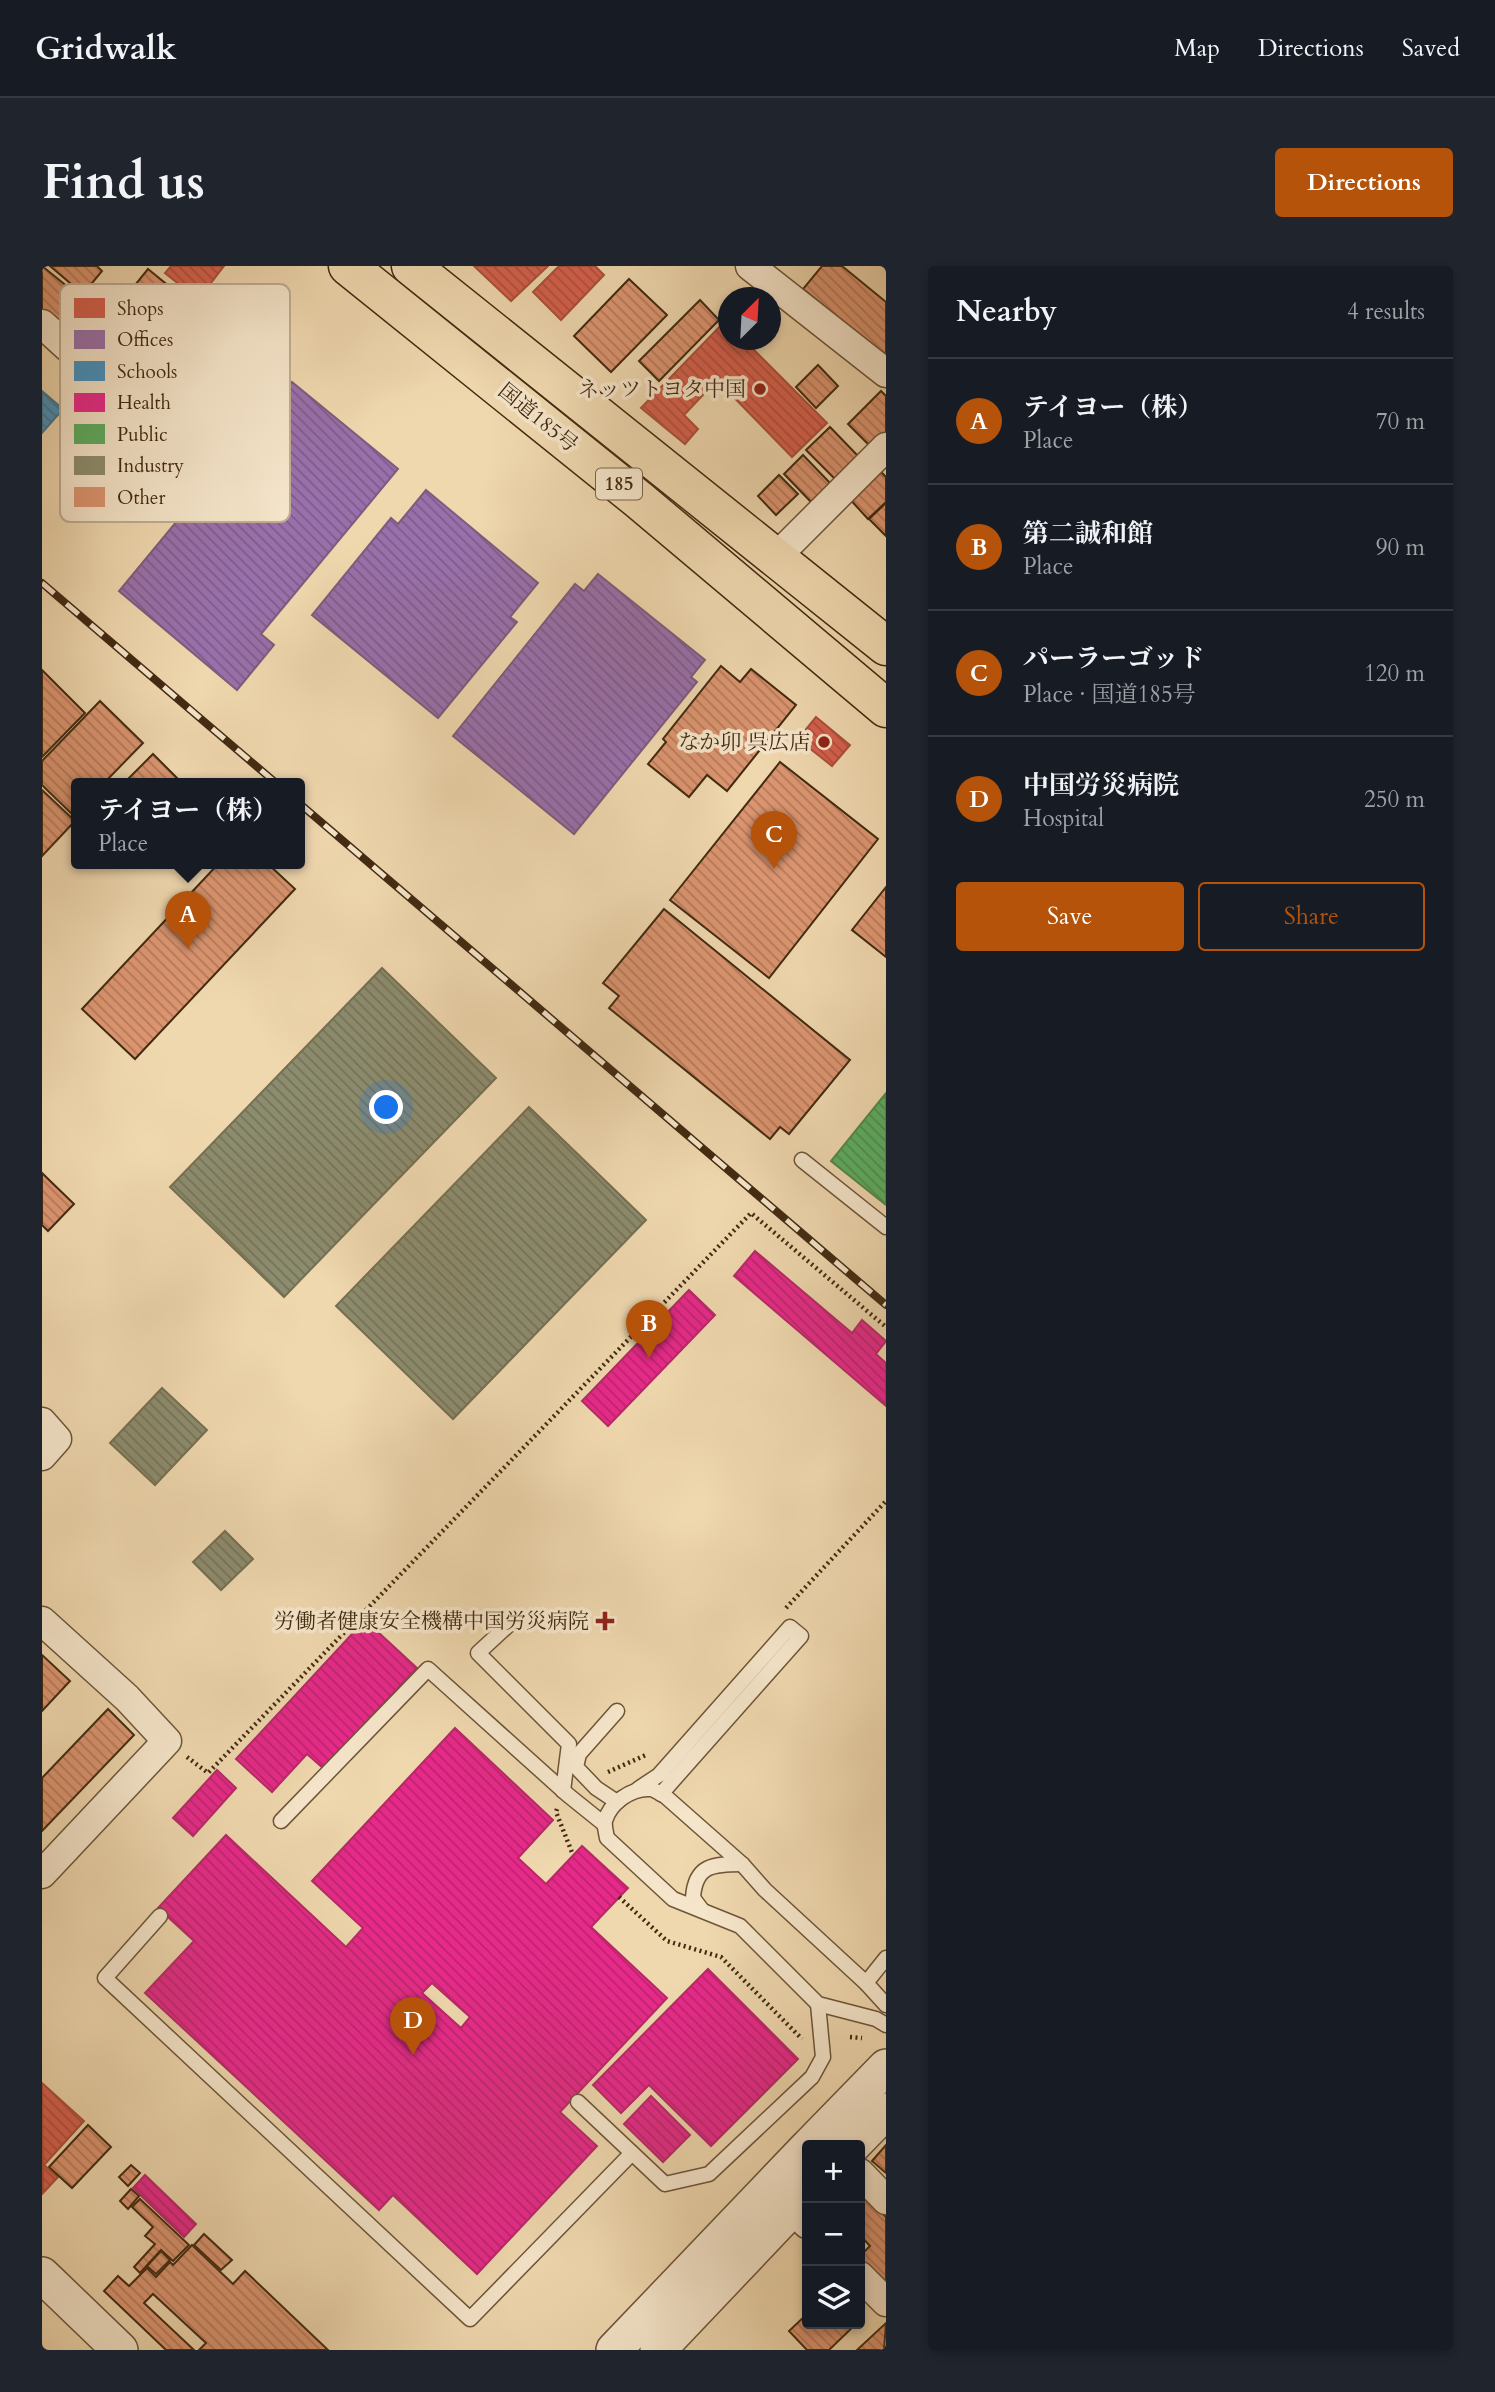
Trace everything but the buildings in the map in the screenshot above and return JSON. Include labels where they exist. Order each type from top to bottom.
[{"type":"highway","name":"国道185号","points":[[348,266],[639,500],[886,708]]},
{"type":"highway","name":"国道185号","points":[[420,269],[886,646]]},
{"type":"street","points":[[750,266],[886,373]]},
{"type":"street","points":[[42,324],[60,340]]},
{"type":"street","points":[[775,558],[886,447]]},
{"type":"street","points":[[42,1422],[57,1439],[42,1456]]},
{"type":"street","points":[[42,1621],[127,1698],[167,1741],[42,1874]]},
{"type":"street","points":[[820,2140],[886,2067]]},
{"type":"street","points":[[858,2140],[886,2111]]},
{"type":"street","points":[[865,2178],[886,2200]]},
{"type":"street","points":[[658,2350],[794,2204],[802,2183]]},
{"type":"street","points":[[614,2350],[794,2204]]},
{"type":"street","points":[[42,2275],[120,2350]]},
{"type":"street","points":[[865,2281],[886,2302]]},
{"type":"lane","points":[[802,1160],[886,1227]]},
{"type":"lane","points":[[516,1618],[478,1653],[569,1744],[566,1793]]},
{"type":"lane","points":[[634,1793],[659,1775],[790,1628],[801,1636],[661,1794]]},
{"type":"lane","points":[[281,1821],[428,1669],[604,1824]]},
{"type":"lane","points":[[617,1711],[579,1754],[576,1767],[617,1802]]},
{"type":"lane","points":[[886,2005],[866,1983],[765,1890],[742,1864],[661,1794],[651,1789],[634,1793],[622,1797],[610,1810],[604,1824],[607,1838],[673,1899],[740,1926],[818,2004],[876,2019],[886,2025]]},
{"type":"lane","points":[[703,1911],[693,1898],[694,1883],[703,1870],[717,1864],[742,1864]]},
{"type":"lane","points":[[160,1916],[105,1978],[470,2319],[632,2153]]},
{"type":"lane","points":[[866,1983],[886,1958]]},
{"type":"lane","points":[[578,2102],[665,2184],[709,2174],[812,2077],[823,2057],[818,2004]]},
{"type":"path","points":[[167,1741],[208,1773],[751,1213],[886,1327]]},
{"type":"path","points":[[780,1614],[886,1502]]},
{"type":"path","points":[[588,1780],[646,1756],[656,1746]]},
{"type":"path","points":[[566,1793],[556,1812],[573,1855]]},
{"type":"path","points":[[619,1897],[667,1941],[721,1957],[803,2039]]},
{"type":"railway","points":[[42,583],[270,778]]},
{"type":"railway","points":[[305,808],[886,1305]]},
{"type":"place","name":"ネッツトヨタ中国","points":[[760,389]]},
{"type":"place","name":"なか卯 呉広店","points":[[824,742]]},
{"type":"place","name":"パーラーゴッド","points":[[774,869]]},
{"type":"place","name":"テイヨー（株）","points":[[188,949]]},
{"type":"place","name":"第二誠和館","points":[[649,1358]]},
{"type":"place","name":"労働者健康安全機構中国労災病院","points":[[605,1621]]},
{"type":"place","name":"中国労災病院","points":[[413,2055]]}]
